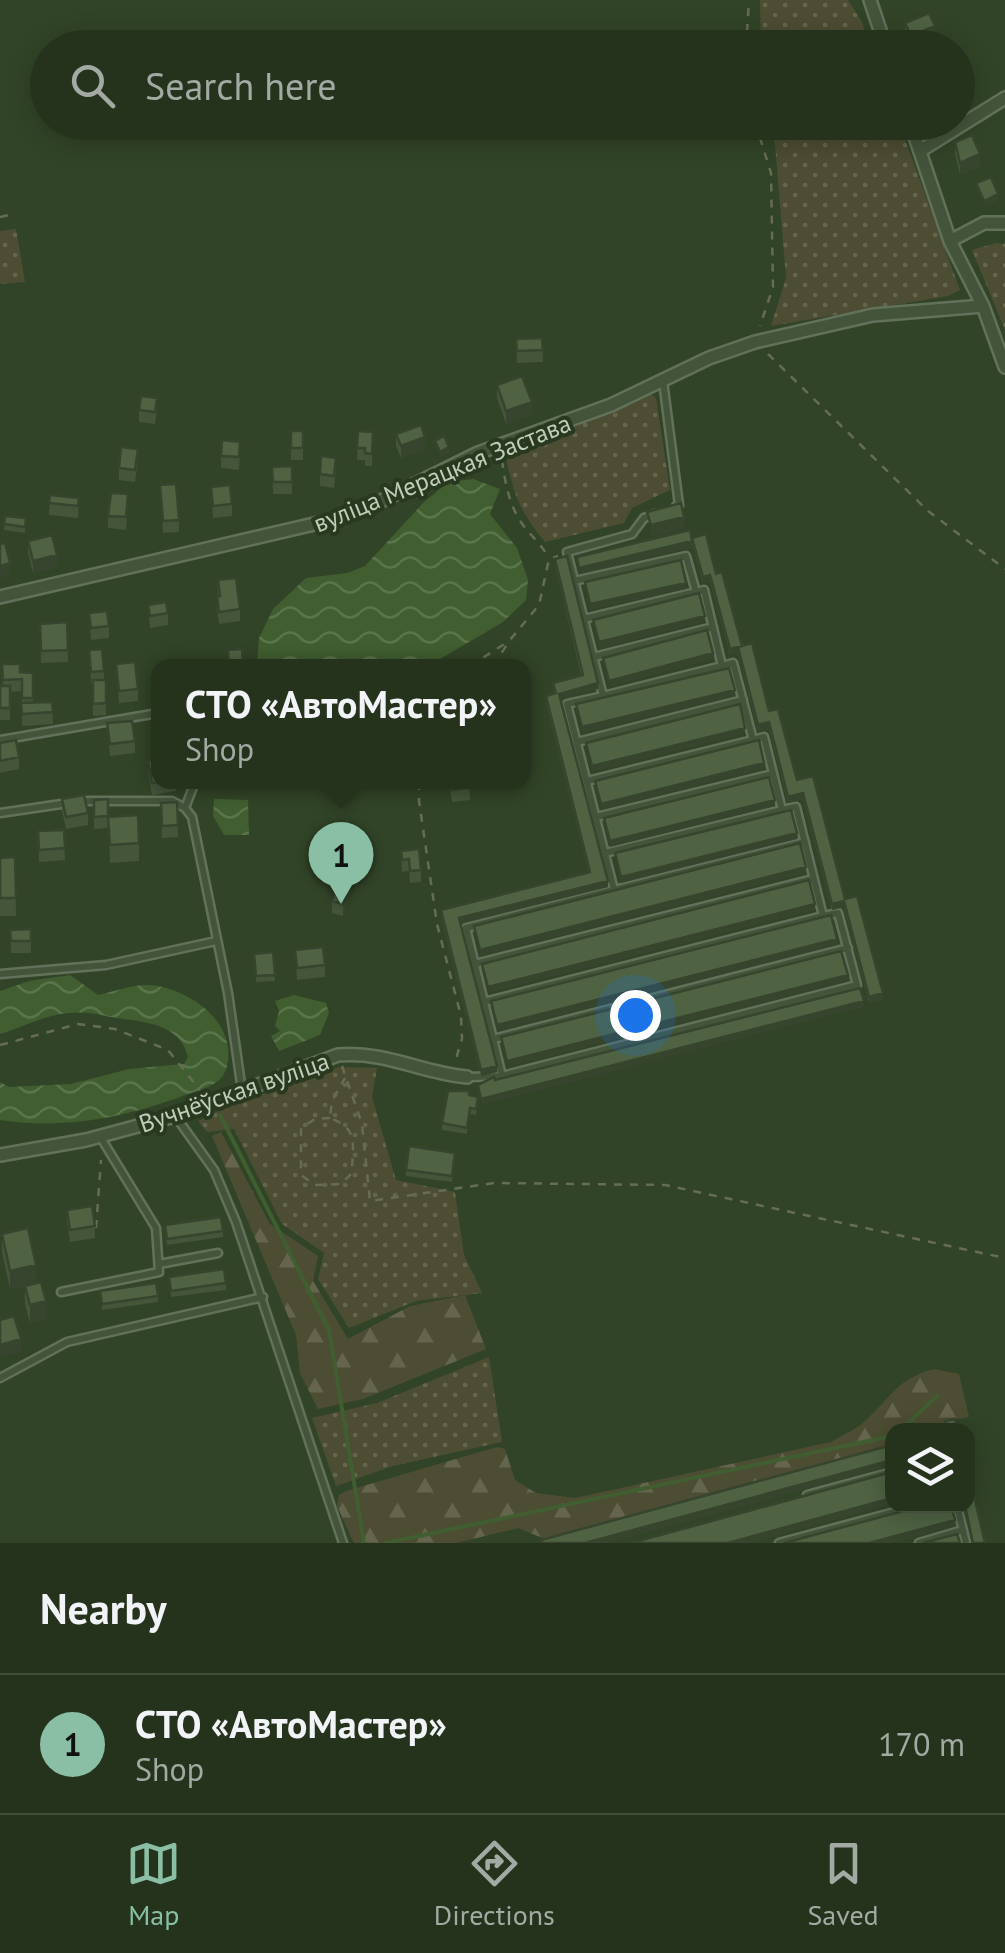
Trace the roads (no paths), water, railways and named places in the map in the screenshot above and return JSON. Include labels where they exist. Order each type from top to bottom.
[{"type":"street","points":[[870,0],[880,30]]},
{"type":"street","points":[[975,117],[1005,98]]},
{"type":"street","points":[[916,140],[950,241],[983,306],[1005,366]]},
{"type":"street","points":[[920,152],[939,140]]},
{"type":"street","points":[[950,241],[984,223],[1005,224]]},
{"type":"street","name":"вуліца Мерацкая Застава","points":[[0,597],[340,518],[499,445],[612,405],[709,358],[756,342],[873,315],[983,306]]},
{"type":"street","name":"Вучнёўская вуліца","points":[[0,1155],[100,1137],[175,1116],[338,1055],[366,1053],[444,1075],[467,1077]]},
{"type":"lane","points":[[604,696],[567,552],[632,534],[644,518],[680,505],[663,382]]},
{"type":"lane","points":[[574,582],[686,556],[696,592]]},
{"type":"lane","points":[[584,619],[704,590],[722,666]]},
{"type":"lane","points":[[594,657],[713,628]]},
{"type":"lane","points":[[614,890],[567,704],[733,663],[754,740]]},
{"type":"lane","points":[[577,742],[743,700]]},
{"type":"lane","points":[[0,740],[151,714]]},
{"type":"lane","points":[[586,781],[764,738],[782,810]]},
{"type":"lane","points":[[596,817],[773,774]]},
{"type":"lane","points":[[185,808],[193,789]]},
{"type":"lane","points":[[0,813],[73,802],[122,800],[172,800],[185,808],[192,817],[234,1022],[242,1091]]},
{"type":"lane","points":[[605,853],[796,806],[823,916]]},
{"type":"lane","points":[[502,1076],[466,928],[804,842]]},
{"type":"lane","points":[[475,964],[814,879]]},
{"type":"lane","points":[[467,1077],[502,1076],[857,984],[838,913],[484,1002]]},
{"type":"lane","points":[[0,974],[106,965],[216,941]]},
{"type":"lane","points":[[493,1038],[848,948]]},
{"type":"lane","points":[[175,1116],[214,1170],[263,1297],[342,1543]]},
{"type":"lane","points":[[60,1292],[159,1272],[156,1228],[100,1137]]},
{"type":"lane","points":[[158,1264],[218,1253]]},
{"type":"lane","points":[[0,1378],[67,1342],[263,1297]]},
{"type":"lane","points":[[800,1497],[885,1474]]},
{"type":"lane","points":[[779,1543],[892,1513]]},
{"type":"lane","points":[[959,1513],[966,1543]]},
{"type":"lane","points":[[918,1543],[963,1530]]},
{"type":"water","points":[[473,479],[500,489],[490,514],[517,548],[528,580],[526,600],[503,622],[440,659],[258,659],[259,638],[273,609],[306,578],[347,573],[365,566],[424,502],[449,482]]},
{"type":"water","points":[[214,799],[248,800],[249,835],[224,835],[213,816]]},
{"type":"water","points":[[70,975],[98,995],[150,985],[193,1000],[212,1015],[225,1036],[228,1059],[222,1077],[201,1090],[119,1115],[72,1122],[0,1120],[0,1082],[9,1087],[71,1084],[129,1069],[184,1064],[188,1057],[170,1031],[139,1021],[93,1014],[60,1014],[0,1034],[0,991],[29,981]]},
{"type":"water","points":[[294,995],[326,1003],[329,1013],[320,1035],[279,1051],[271,1036],[280,1031],[275,1026],[279,1011],[275,1001]]},
{"type":"waterway","points":[[220,1115],[329,1330],[364,1543]]},
{"type":"waterway","points":[[908,1423],[937,1396]]},
{"type":"waterway","points":[[386,1543],[885,1437]]},
{"type":"place","name":"СТО «АвтоМастер»","points":[[341,904]]}]
